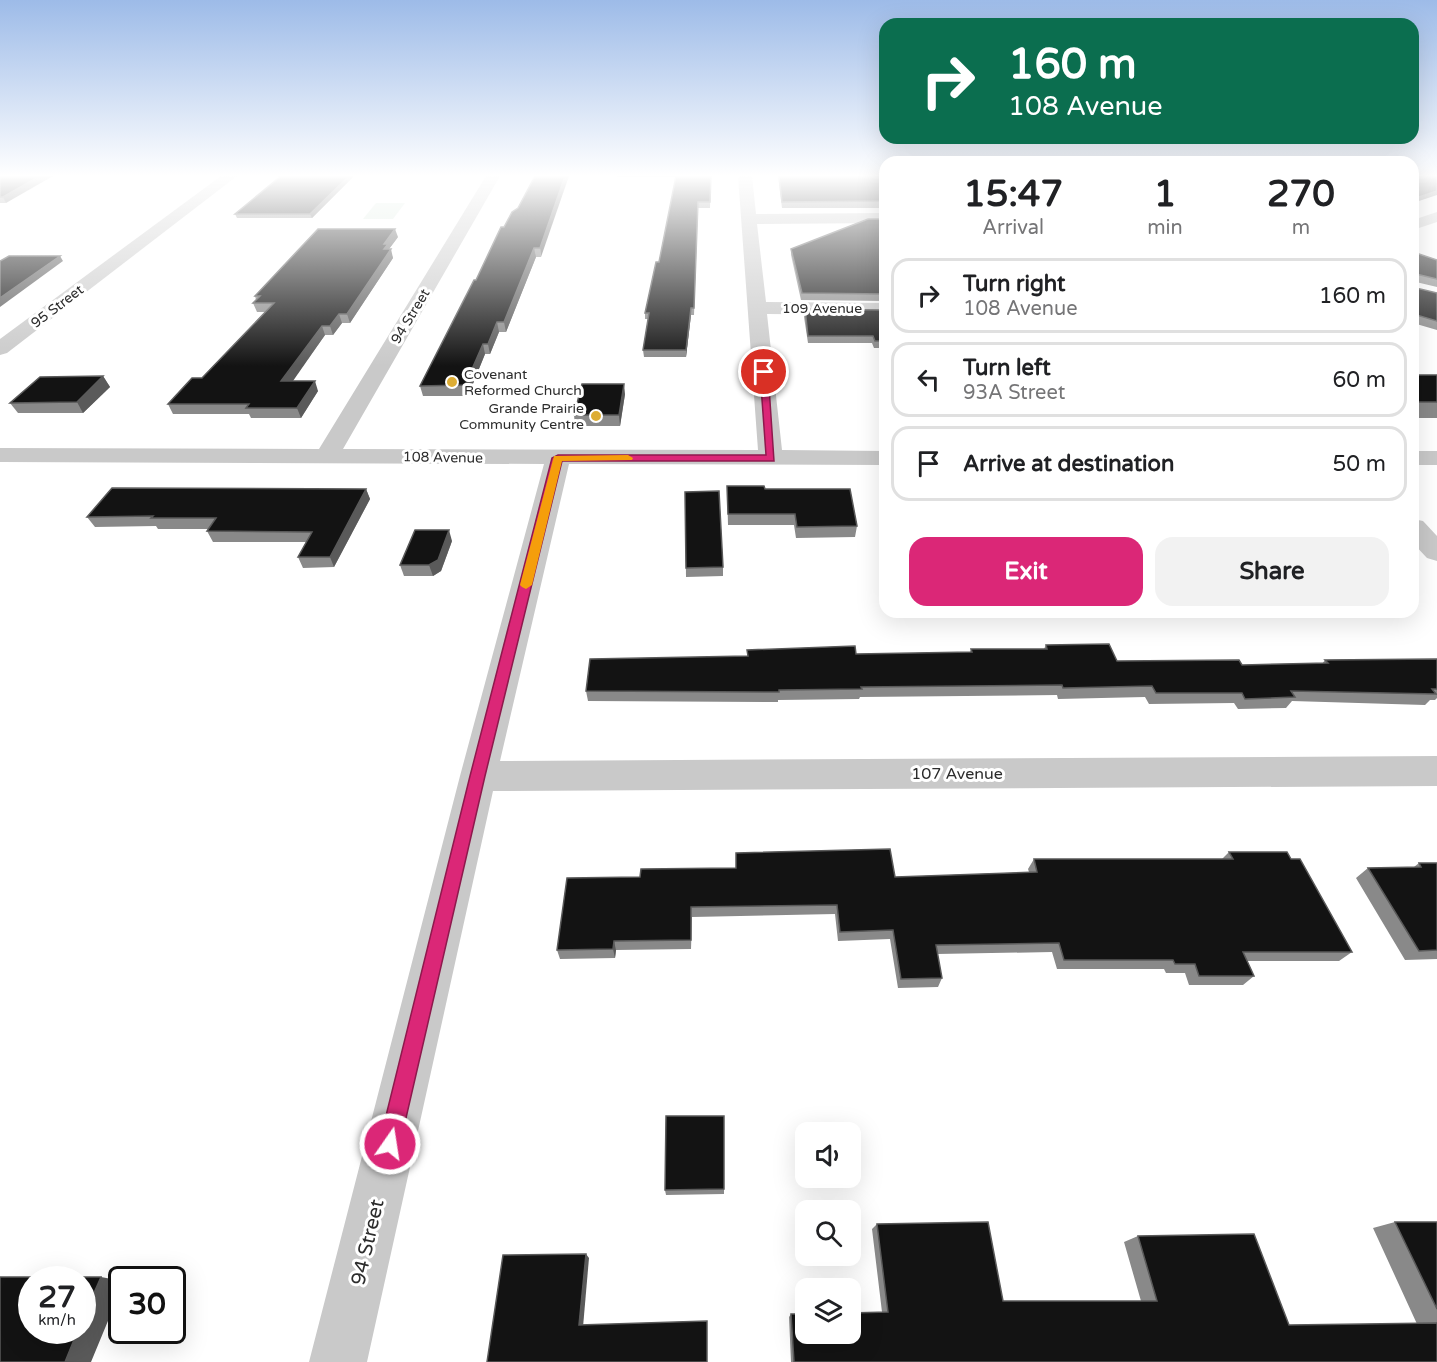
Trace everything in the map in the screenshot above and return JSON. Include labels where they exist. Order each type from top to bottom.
[{"type":"street","name":"95 Street","points":[[0,349],[145,240]]},
{"type":"street","name":"94 Street","points":[[327,456],[455,240]]},
{"type":"street","points":[[751,240],[771,459]]},
{"type":"street","name":"109 Avenue","points":[[758,308],[879,309]]},
{"type":"street","name":"108 Avenue","points":[[0,455],[879,458]]},
{"type":"street","name":"94 Street","points":[[338,1362],[478,776],[558,458]]},
{"type":"street","points":[[1419,458],[1437,458]]},
{"type":"street","points":[[1419,533],[1437,552]]},
{"type":"street","name":"107 Avenue","points":[[478,776],[1437,771]]},
{"type":"building","points":[[308,240],[387,240],[384,244],[388,244],[384,249],[391,249],[347,314],[339,314],[330,326],[322,326],[281,381],[315,381],[297,408],[246,408],[249,404],[168,404],[192,378],[202,378],[274,303],[253,303],[260,296],[255,296]]},
{"type":"building","points":[[495,240],[543,240],[540,248],[534,248],[504,322],[497,322],[488,344],[483,344],[465,385],[420,386],[474,280]]},
{"type":"building","points":[[663,240],[697,240],[694,308],[691,308],[686,350],[643,350],[649,313],[645,313],[656,262],[659,262]]},
{"type":"building","points":[[815,240],[879,240],[879,294],[802,293],[791,249]]},
{"type":"building","points":[[1419,254],[1437,260],[1437,279],[1419,275]]},
{"type":"building","points":[[9,256],[60,256],[0,298],[0,261]]},
{"type":"building","points":[[1419,289],[1437,293],[1437,321],[1419,316]]},
{"type":"building","points":[[805,309],[879,310],[879,341],[875,341],[873,336],[808,336]]},
{"type":"building","points":[[1419,375],[1437,375],[1437,402],[1419,402]]},
{"type":"building","points":[[103,376],[77,402],[10,403],[40,377]]},
{"type":"building","points":[[582,384],[624,384],[619,415],[574,415]]},
{"type":"building","points":[[727,486],[764,486],[765,489],[850,489],[857,526],[797,527],[795,514],[728,514]]},
{"type":"building","points":[[112,488],[366,489],[330,557],[298,557],[312,532],[207,531],[216,518],[87,517]]},
{"type":"building","points":[[719,491],[723,567],[686,568],[685,492]]},
{"type":"building","points":[[415,530],[449,530],[438,560],[429,565],[400,565]]},
{"type":"building","points":[[1109,644],[1117,661],[1239,660],[1242,665],[1328,663],[1325,660],[1437,659],[1437,689],[1432,689],[1436,694],[1291,691],[1295,697],[1245,699],[1242,693],[1156,693],[1152,686],[861,687],[862,689],[779,690],[779,692],[586,691],[590,659],[748,656],[747,650],[855,646],[856,654],[972,652],[971,649],[1047,649],[1046,645]]},
{"type":"building","points":[[890,849],[895,877],[1037,872],[1034,859],[1233,859],[1229,852],[1287,852],[1291,859],[1300,859],[1352,952],[1243,952],[1254,976],[1199,976],[1195,964],[1175,964],[1173,960],[1064,960],[1059,943],[936,945],[942,978],[901,979],[893,930],[840,932],[837,905],[691,907],[691,940],[614,941],[613,949],[557,950],[567,878],[640,877],[641,869],[736,868],[736,853]]},
{"type":"building","points":[[1419,863],[1437,863],[1437,950],[1419,951],[1368,868],[1421,867]]},
{"type":"building","points":[[666,1116],[724,1116],[724,1189],[665,1190]]},
{"type":"building","points":[[988,1222],[1003,1301],[1157,1301],[1138,1236],[1254,1234],[1289,1325],[1437,1323],[1437,1362],[794,1362],[791,1314],[795,1314],[795,1344],[861,1344],[861,1313],[888,1312],[877,1224]]},
{"type":"building","points":[[1395,1222],[1437,1222],[1437,1309]]},
{"type":"building","points":[[586,1254],[579,1325],[707,1321],[707,1362],[487,1362],[503,1255]]},
{"type":"building","points":[[0,1277],[18,1277],[18,1344],[72,1344],[65,1362],[0,1362]]},
{"type":"building","points":[[96,1277],[101,1277],[96,1288]]},
{"type":"slow traffic","points":[[526,585],[558,458],[628,458]]},
{"type":"place","name":"Covenant Reformed Church","points":[[452,382]]},
{"type":"place","name":"Grande Prairie Community Centre","points":[[596,416]]},
{"type":"route","points":[[390,1144],[478,776],[558,458],[771,459],[764,372]]}]
